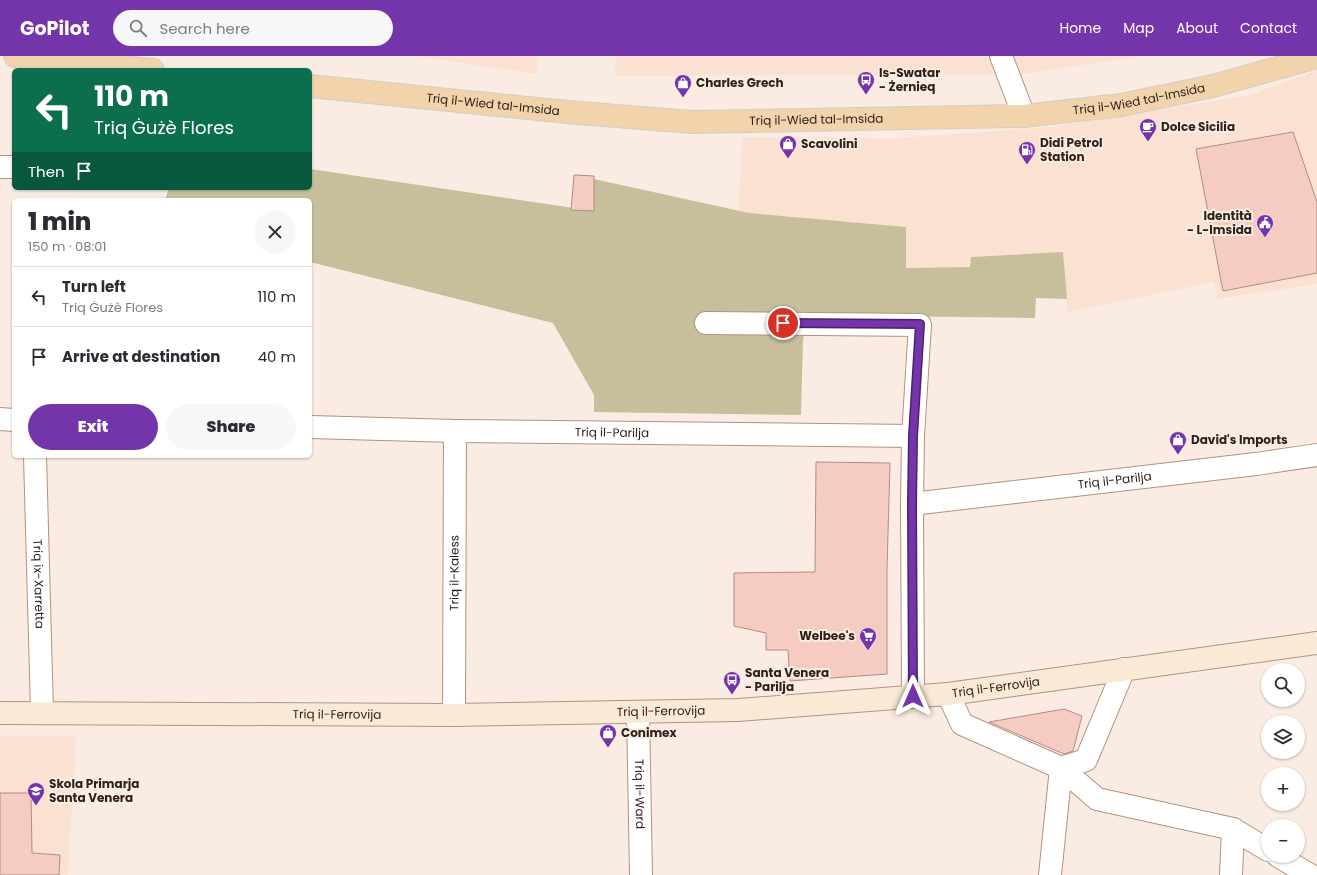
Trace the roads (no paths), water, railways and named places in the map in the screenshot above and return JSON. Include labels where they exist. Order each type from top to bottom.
[{"type":"main road","points":[[15,56],[133,68]]},
{"type":"main road","name":"Triq il-Wied tal-Imsida","points":[[312,86],[567,112],[691,122],[1024,116],[1122,105],[1213,86],[1317,57]]},
{"type":"main road","name":"Triq il-Ferrovija","points":[[0,713],[42,712],[454,716],[738,710],[948,694],[1317,643]]},
{"type":"street","points":[[1000,56],[1024,116]]},
{"type":"street","points":[[706,322],[920,324],[913,436],[913,696]]},
{"type":"street","points":[[0,419],[12,420]]},
{"type":"street","name":"Triq il-Parilja","points":[[312,427],[455,431],[913,436]]},
{"type":"street","name":"Triq il-Kaless","points":[[454,716],[455,431]]},
{"type":"street","name":"Triq il-Parilja","points":[[912,504],[1256,464],[1317,455]]},
{"type":"street","name":"Triq ix-Xarretta","points":[[36,458],[42,712]]},
{"type":"street","points":[[1061,768],[1086,760],[1124,669]]},
{"type":"street","points":[[948,694],[962,724],[1061,768],[1097,799],[1233,829],[1261,846]]},
{"type":"street","name":"Triq il-Ward","points":[[638,712],[641,875]]},
{"type":"street","points":[[1050,875],[1061,768]]},
{"type":"street","points":[[1231,875],[1233,829]]},
{"type":"street","points":[[1290,863],[1310,875]]},
{"type":"place","name":"Is-Swatar - Żernieq","points":[[866,95]]},
{"type":"place","name":"Charles Grech","points":[[683,98]]},
{"type":"place","name":"Dolce Sicilia","points":[[1148,142]]},
{"type":"place","name":"Scavolini","points":[[788,159]]},
{"type":"place","name":"Didi Petrol Station","points":[[1027,165]]},
{"type":"place","name":"Identità - L-Imsida","points":[[1265,238]]},
{"type":"place","name":"David's Imports","points":[[1178,455]]},
{"type":"place","name":"Welbee's","points":[[868,651]]},
{"type":"place","name":"Santa Venera - Parilja","points":[[732,695]]},
{"type":"place","name":"Conimex","points":[[608,748]]},
{"type":"place","name":"Skola Primarja Santa Venera","points":[[36,806]]}]
